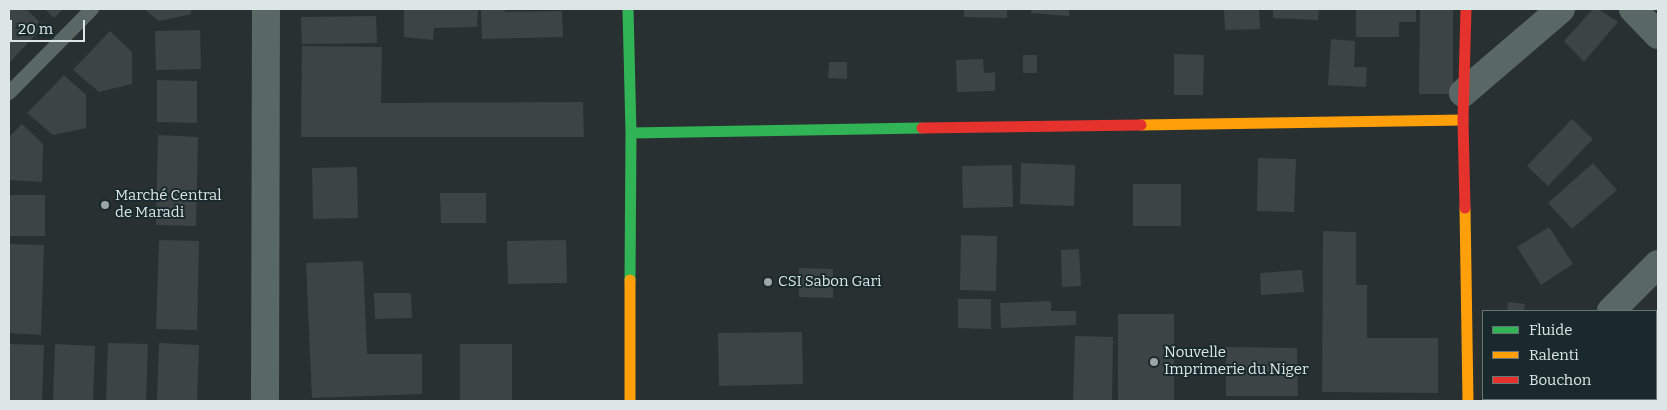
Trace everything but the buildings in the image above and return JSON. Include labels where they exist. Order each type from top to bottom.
[{"type":"street","points":[[265,401],[266,9]]},
{"type":"street","points":[[628,9],[631,133],[630,401]]},
{"type":"street","points":[[1466,9],[1463,120],[1468,401]]},
{"type":"street","points":[[1463,93],[1561,9]]},
{"type":"street","points":[[1633,9],[1658,35]]},
{"type":"street","points":[[631,133],[1463,120]]},
{"type":"street","points":[[1612,310],[1658,264]]},
{"type":"lane","points":[[9,93],[92,9]]},
{"type":"traffic: fast","points":[[628,9],[631,133],[630,280]]},
{"type":"traffic: fast","points":[[631,133],[922,128]]},
{"type":"traffic: slow","points":[[1141,125],[1463,120]]},
{"type":"traffic: slow","points":[[1465,208],[1468,401]]},
{"type":"traffic: slow","points":[[630,280],[630,401]]},
{"type":"traffic: jam","points":[[1465,208],[1463,120],[1466,9]]},
{"type":"traffic: jam","points":[[922,128],[1141,125]]},
{"type":"place","name":"Marché Central de Maradi","points":[[105,205]]},
{"type":"place","name":"CSI Sabon Gari","points":[[768,282]]},
{"type":"place","name":"Nouvelle Imprimerie du Niger","points":[[1154,362]]}]
